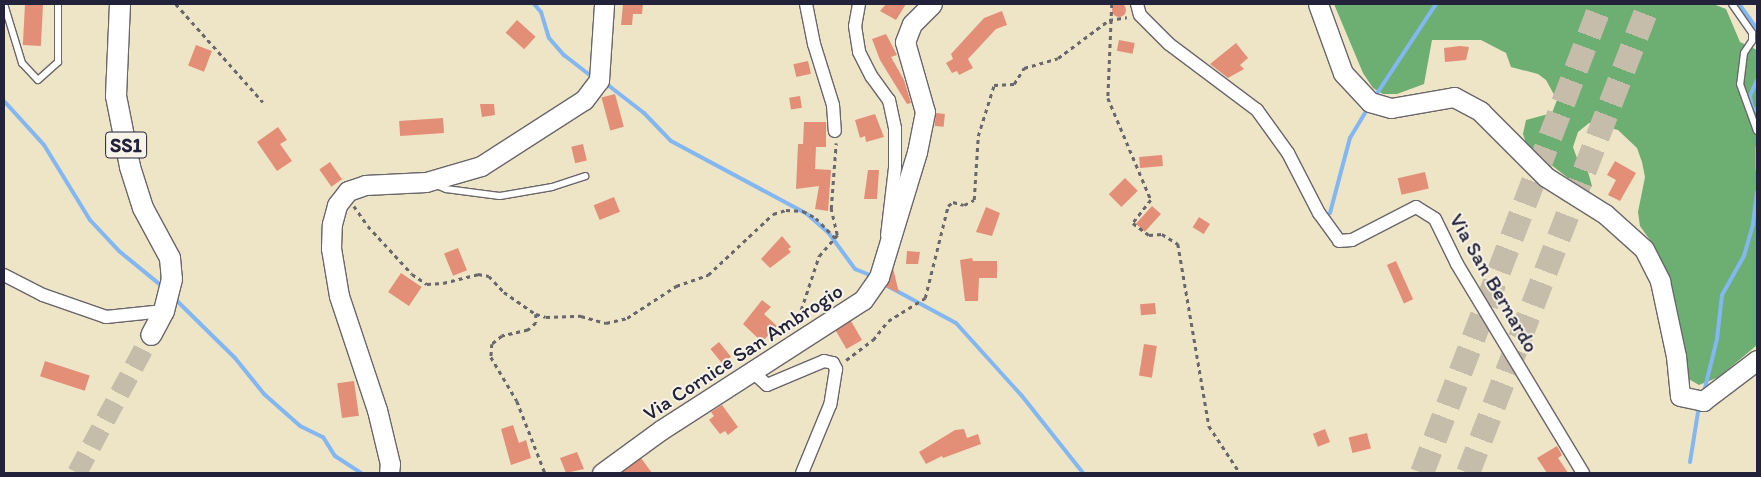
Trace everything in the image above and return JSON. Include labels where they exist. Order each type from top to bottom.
[{"type":"main road","name":"SS1","points":[[120,4],[116,96],[130,167],[143,208],[170,258],[172,279],[166,306],[151,335]]},
{"type":"street","points":[[389,473],[390,464],[377,410],[339,296],[331,248],[336,212],[348,192],[365,185],[431,181],[482,166],[584,100],[599,80],[604,4]]},
{"type":"street","points":[[806,4],[814,44],[833,105],[835,131]]},
{"type":"street","name":"Via Cornice San Ambrogio","points":[[859,4],[855,26],[859,52],[889,100],[895,128],[895,168],[887,219],[887,251]]},
{"type":"street","name":"Via Cornice San Ambrogio","points":[[602,473],[661,430],[863,300],[879,277],[917,152],[925,112],[905,42],[912,24],[932,4]]},
{"type":"street","points":[[1318,4],[1344,73],[1370,102],[1391,108],[1454,97],[1480,111],[1546,177],[1605,214],[1644,249],[1660,281],[1680,396],[1704,401],[1757,360]]},
{"type":"street","name":"Via San Bernardo","points":[[1135,7],[1140,15],[1169,44],[1257,110],[1288,153],[1319,213],[1339,241],[1352,240],[1416,207],[1435,219],[1457,264],[1583,473]]},
{"type":"street","points":[[4,275],[43,295],[106,317],[166,306]]},
{"type":"street","points":[[753,372],[766,386],[824,361],[833,363],[836,383],[830,405],[802,473]]},
{"type":"lane","points":[[4,4],[22,63],[38,80],[58,62],[58,4]]},
{"type":"lane","points":[[1732,4],[1752,34],[1752,41],[1744,53],[1740,84],[1757,131]]},
{"type":"lane","points":[[431,181],[446,189],[500,196],[544,188],[585,176]]},
{"type":"path","points":[[176,4],[263,102]]},
{"type":"path","points":[[1112,4],[1109,20],[1108,98],[1151,200],[1133,223],[1149,235],[1162,234],[1178,244],[1209,426],[1240,473]]},
{"type":"path","points":[[844,361],[873,340],[888,321],[925,298],[948,206],[953,202],[964,205],[974,200],[978,136],[994,85],[1014,84],[1024,68],[1058,58],[1109,20],[1129,16],[1135,7]]},
{"type":"path","points":[[835,131],[831,209],[836,239]]},
{"type":"path","points":[[336,212],[347,200],[412,274],[427,284],[443,283],[478,274],[489,276],[504,292],[536,314],[546,318],[581,316],[606,323],[627,318],[676,286],[708,274],[773,214],[786,210],[803,211],[816,218],[836,239]]},
{"type":"path","points":[[795,344],[796,321],[810,279],[819,256],[836,239]]},
{"type":"path","points":[[536,314],[536,322],[528,330],[502,336],[492,344],[491,357],[517,401],[545,473]]},
{"type":"green space","points":[[1334,4],[1713,4],[1726,9],[1740,42],[1757,50],[1757,345],[1719,377],[1699,385],[1687,378],[1668,281],[1655,247],[1640,226],[1638,212],[1645,177],[1642,162],[1637,148],[1618,130],[1589,123],[1578,132],[1573,147],[1578,161],[1588,172],[1592,186],[1586,192],[1527,146],[1523,134],[1526,120],[1552,113],[1557,100],[1546,80],[1538,74],[1511,67],[1506,53],[1481,40],[1432,40],[1424,84],[1397,94],[1383,94],[1373,88],[1363,73]]},
{"type":"building","points":[[1119,3],[1124,5],[1126,10],[1124,15],[1119,17],[1114,15],[1112,10],[1114,5]]},
{"type":"building","points":[[25,4],[43,5],[41,46],[23,45]]},
{"type":"building","points":[[623,4],[643,4],[642,14],[633,14],[632,25],[621,25]]},
{"type":"building","points":[[886,4],[906,4],[896,20],[880,11]]},
{"type":"building","points":[[1002,11],[1007,25],[996,29],[968,59],[973,68],[959,75],[957,71],[952,73],[946,63],[953,59],[951,54],[984,18]]},
{"type":"building","points":[[517,20],[536,37],[524,49],[506,33]]},
{"type":"building","points":[[886,34],[897,55],[891,57],[904,80],[911,103],[907,104],[880,60],[872,39]]},
{"type":"building","points":[[1119,40],[1135,43],[1133,54],[1117,51]]},
{"type":"building","points":[[1236,43],[1248,58],[1240,65],[1244,69],[1228,78],[1210,64]]},
{"type":"building","points":[[196,45],[212,51],[204,72],[188,66]]},
{"type":"building","points":[[1469,47],[1466,60],[1445,62],[1444,48]]},
{"type":"building","points":[[808,61],[811,74],[796,77],[793,64]]},
{"type":"building","points":[[615,94],[624,127],[610,130],[601,98]]},
{"type":"building","points":[[800,96],[802,108],[791,110],[789,98]]},
{"type":"building","points":[[480,104],[494,104],[495,115],[482,117]]},
{"type":"building","points":[[936,113],[945,114],[944,127],[935,126]]},
{"type":"building","points":[[875,114],[884,137],[866,142],[865,136],[860,138],[855,120]]},
{"type":"building","points":[[443,118],[444,133],[400,136],[399,121]]},
{"type":"building","points":[[804,122],[826,122],[826,147],[816,147],[815,169],[831,170],[828,211],[815,209],[819,186],[796,189],[798,144],[803,144]]},
{"type":"building","points":[[278,127],[287,140],[280,144],[292,161],[277,171],[257,142]]},
{"type":"building","points":[[583,144],[587,161],[575,163],[571,147]]},
{"type":"building","points":[[1162,155],[1163,166],[1140,168],[1139,157]]},
{"type":"building","points":[[1615,161],[1636,173],[1620,201],[1608,195],[1616,180],[1607,175]]},
{"type":"building","points":[[330,162],[342,179],[331,187],[319,169]]},
{"type":"building","points":[[868,170],[879,170],[877,199],[864,199]]},
{"type":"building","points":[[1425,172],[1429,189],[1402,195],[1398,178]]},
{"type":"building","points":[[1125,178],[1138,191],[1121,207],[1109,194]]},
{"type":"building","points":[[614,197],[620,212],[600,220],[594,205]]},
{"type":"building","points":[[1152,206],[1161,214],[1145,232],[1136,224]]},
{"type":"building","points":[[986,207],[1000,213],[992,236],[976,232]]},
{"type":"building","points":[[1199,217],[1210,224],[1204,234],[1193,227]]},
{"type":"building","points":[[782,236],[791,247],[788,249],[791,252],[770,268],[761,259]]},
{"type":"building","points":[[458,248],[467,270],[453,276],[444,254]]},
{"type":"building","points":[[907,251],[920,252],[918,264],[906,264]]},
{"type":"building","points":[[972,258],[973,261],[997,261],[997,278],[979,278],[978,301],[965,301],[960,260]]},
{"type":"building","points":[[1396,261],[1413,299],[1404,303],[1387,265]]},
{"type":"building","points":[[893,268],[899,293],[886,287]]},
{"type":"building","points":[[401,273],[422,287],[409,306],[388,292]]},
{"type":"building","points":[[762,300],[771,307],[764,314],[777,326],[762,342],[743,324]]},
{"type":"building","points":[[1155,303],[1156,314],[1141,315],[1140,304]]},
{"type":"building","points":[[851,321],[862,340],[846,349],[835,330]]},
{"type":"building","points":[[719,342],[731,357],[722,364],[710,349]]},
{"type":"building","points":[[1144,344],[1157,346],[1152,378],[1139,376]]},
{"type":"building","points":[[45,361],[90,376],[85,391],[40,376]]},
{"type":"building","points":[[354,381],[359,416],[342,418],[337,383]]},
{"type":"building","points":[[722,405],[738,427],[728,435],[725,431],[720,434],[709,420],[714,416],[711,412]]},
{"type":"building","points":[[513,425],[519,443],[526,440],[531,458],[511,465],[501,429]]},
{"type":"building","points":[[964,429],[967,438],[978,434],[981,444],[943,458],[942,456],[926,464],[919,452],[955,430]]},
{"type":"building","points":[[1325,429],[1330,442],[1318,447],[1313,434]]},
{"type":"building","points":[[1367,433],[1371,449],[1352,453],[1349,438]]},
{"type":"building","points":[[1557,446],[1562,455],[1558,458],[1568,473],[1547,473],[1537,458]]},
{"type":"building","points":[[577,452],[584,469],[566,473],[560,458]]},
{"type":"building","points":[[641,458],[652,473],[621,473]]},
{"type":"waterway","points":[[534,4],[541,12],[549,38],[564,55],[593,78]]},
{"type":"waterway","points":[[1374,98],[1436,4]]},
{"type":"waterway","points":[[1739,4],[1757,29]]},
{"type":"waterway","points":[[1757,80],[1750,96],[1752,107],[1757,111]]},
{"type":"waterway","points":[[604,82],[644,113],[671,141],[807,214],[828,232],[855,269],[872,276]]},
{"type":"waterway","points":[[4,101],[44,145],[90,220],[119,251],[163,287]]},
{"type":"waterway","points":[[1330,213],[1350,138],[1369,106]]},
{"type":"waterway","points":[[1757,148],[1757,169]]},
{"type":"waterway","points":[[1704,392],[1717,339],[1722,295],[1744,256],[1753,224],[1757,192]]},
{"type":"waterway","points":[[882,283],[956,323],[1022,396],[1083,473]]},
{"type":"waterway","points":[[173,297],[235,358],[264,394],[300,426],[323,437],[335,456],[361,473]]},
{"type":"waterway","points":[[1690,462],[1699,406]]},
{"type":"tunnel","points":[[1422,473],[1601,4]]},
{"type":"tunnel","points":[[1468,473],[1649,4]]},
{"type":"tunnel","points":[[77,473],[151,335]]}]
